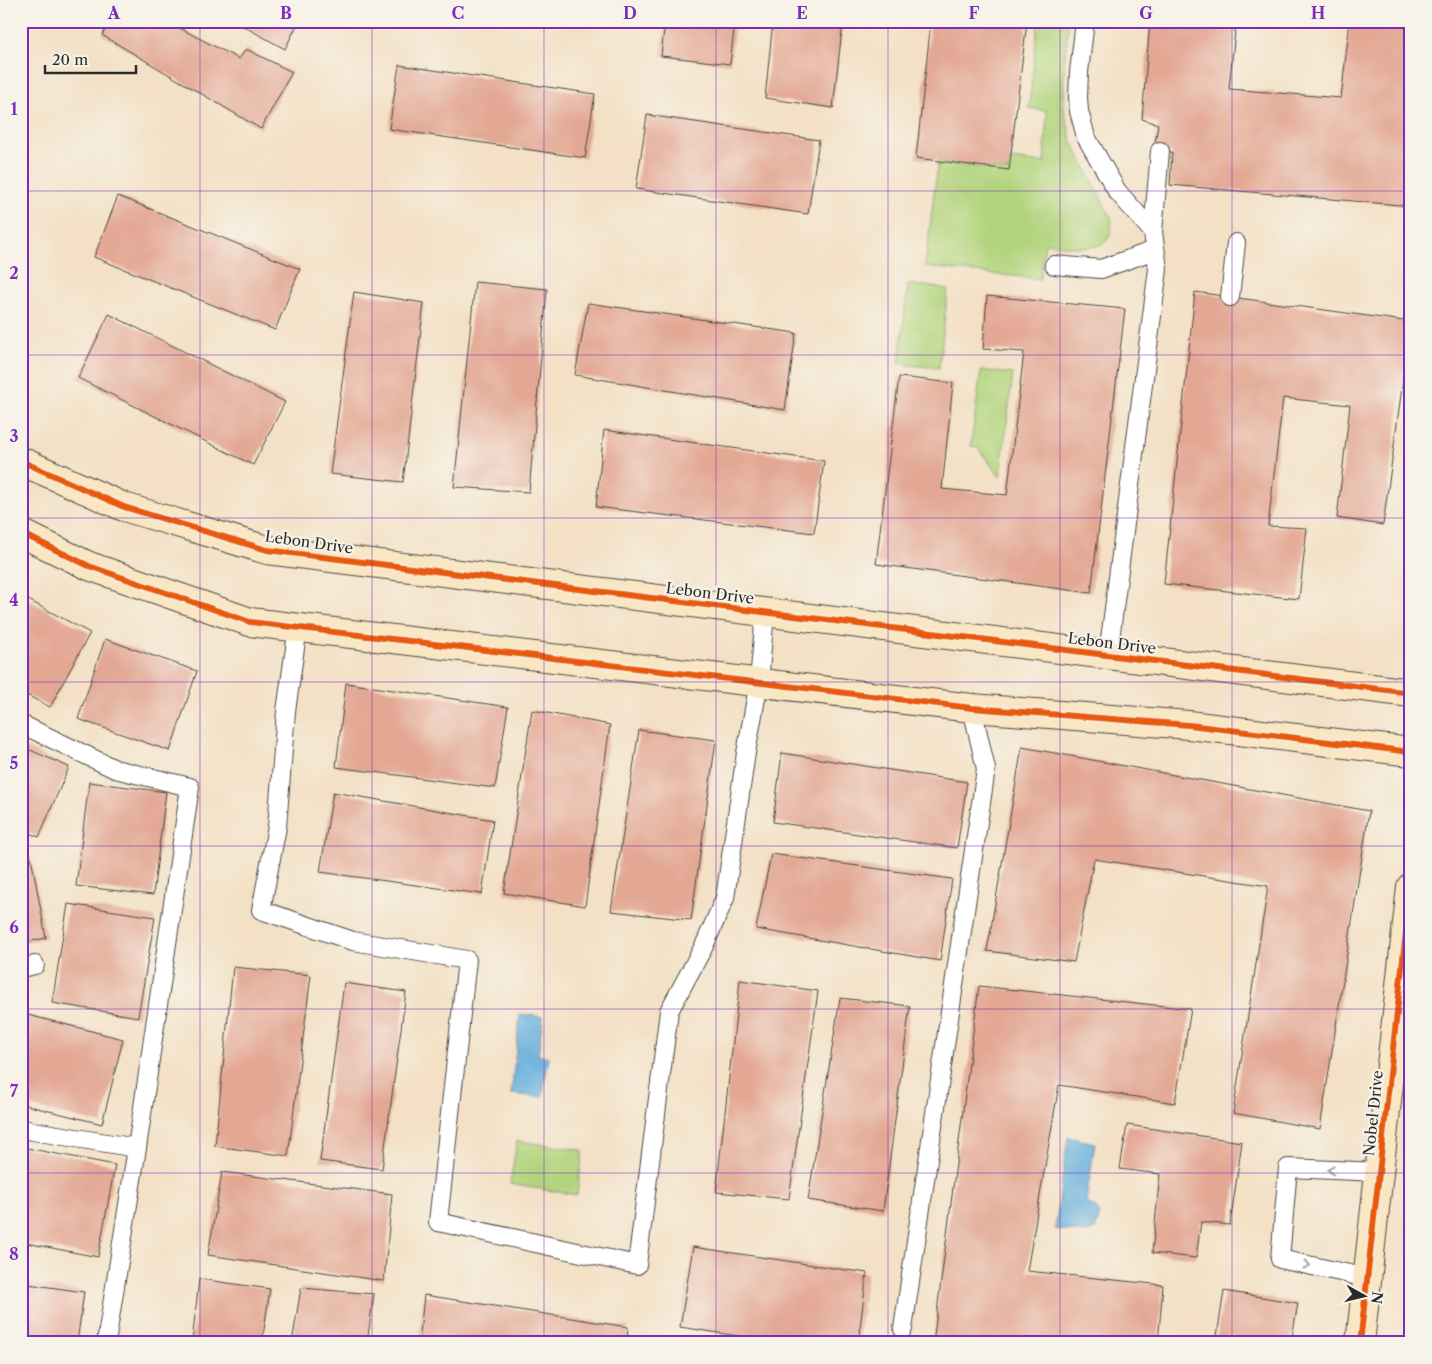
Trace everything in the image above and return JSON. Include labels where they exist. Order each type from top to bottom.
[{"type":"street","name":"Lebon Drive","points":[[21,461],[124,507],[267,550],[1411,693]]},
{"type":"street","points":[[21,533],[89,566],[250,622],[972,708],[1189,725],[1411,752]]},
{"type":"street","name":"Nobel Drive","points":[[1360,1343],[1411,887]]},
{"type":"lane","points":[[1085,21],[1078,97],[1079,111],[1086,137],[1117,191],[1153,232]]},
{"type":"lane","points":[[1108,655],[1158,269],[1153,232],[1160,151]]},
{"type":"lane","points":[[1230,296],[1236,243]]},
{"type":"lane","points":[[1054,265],[1101,269],[1155,250]]},
{"type":"lane","points":[[298,627],[286,711],[277,827],[262,910],[353,941],[467,960],[438,1222],[637,1265],[669,1011],[704,946],[725,898],[746,753],[759,682],[766,613]]},
{"type":"lane","points":[[903,1329],[986,769],[972,708]]},
{"type":"lane","points":[[21,724],[115,769],[190,787],[137,1148],[106,1343]]},
{"type":"lane","points":[[21,1129],[137,1148]]},
{"type":"lane","points":[[1368,1278],[1280,1259],[1288,1168],[1379,1172]]},
{"type":"green space","points":[[1038,21],[1069,21],[1064,66],[1064,110],[1072,142],[1111,217],[1111,231],[1107,240],[1100,245],[1090,247],[1045,243],[1040,279],[925,267],[938,162],[1008,171],[1010,159],[1044,163],[1047,111],[1029,108]]},
{"type":"green space","points":[[908,284],[948,289],[939,368],[899,364]]},
{"type":"green space","points":[[981,370],[1013,374],[1000,477],[978,448],[971,446]]},
{"type":"green space","points":[[517,1141],[583,1150],[577,1195],[510,1184]]},
{"type":"water","points":[[520,1014],[543,1017],[538,1055],[549,1057],[542,1097],[511,1094]]},
{"type":"water","points":[[1068,1137],[1095,1143],[1086,1202],[1096,1208],[1100,1215],[1095,1230],[1085,1233],[1055,1229]]},
{"type":"building","points":[[112,21],[166,21],[239,59],[246,49],[292,72],[261,129],[102,35]]},
{"type":"building","points":[[234,21],[299,21],[285,49]]},
{"type":"building","points":[[665,21],[735,21],[730,64],[661,56]]},
{"type":"building","points":[[773,21],[843,21],[833,108],[765,98]]},
{"type":"building","points":[[931,21],[1027,21],[1009,170],[916,158]]},
{"type":"building","points":[[1150,21],[1236,21],[1229,89],[1341,98],[1350,21],[1411,21],[1411,206],[1170,185],[1172,152],[1154,150],[1158,124],[1142,119]]},
{"type":"building","points":[[399,65],[595,94],[585,158],[389,129]]},
{"type":"building","points":[[647,115],[819,140],[808,214],[636,189]]},
{"type":"building","points":[[118,196],[300,269],[275,330],[94,257]]},
{"type":"building","points":[[475,282],[547,289],[529,492],[454,487]]},
{"type":"building","points":[[354,292],[424,303],[403,482],[330,474]]},
{"type":"building","points":[[1195,292],[1411,322],[1383,525],[1337,518],[1350,405],[1283,398],[1268,526],[1307,528],[1299,599],[1164,584]]},
{"type":"building","points":[[987,296],[1125,309],[1091,593],[876,564],[899,377],[953,383],[942,489],[1007,495],[1024,352],[983,349]]},
{"type":"building","points":[[588,303],[796,333],[785,410],[575,375]]},
{"type":"building","points":[[109,314],[285,402],[253,465],[78,378]]},
{"type":"building","points":[[604,430],[824,461],[814,533],[596,507]]},
{"type":"building","points":[[21,596],[90,633],[50,707],[21,692]]},
{"type":"building","points":[[105,639],[197,671],[170,751],[78,719]]},
{"type":"building","points":[[346,683],[508,707],[495,788],[336,767]]},
{"type":"building","points":[[532,710],[610,725],[585,906],[504,893]]},
{"type":"building","points":[[639,730],[716,740],[691,920],[611,911]]},
{"type":"building","points":[[21,746],[69,767],[39,837],[21,830]]},
{"type":"building","points":[[1022,747],[1369,811],[1320,1129],[1233,1113],[1268,886],[1094,859],[1074,962],[987,951]]},
{"type":"building","points":[[782,753],[967,782],[957,848],[773,822]]},
{"type":"building","points":[[89,782],[166,792],[153,895],[76,886]]},
{"type":"building","points":[[333,792],[493,820],[482,894],[320,872]]},
{"type":"building","points":[[771,854],[952,879],[940,961],[756,929]]},
{"type":"building","points":[[31,857],[46,938],[21,943],[21,859]]},
{"type":"building","points":[[68,904],[155,917],[138,1017],[52,1003]]},
{"type":"building","points":[[233,967],[311,975],[288,1156],[215,1146]]},
{"type":"building","points":[[740,980],[818,991],[789,1199],[716,1192]]},
{"type":"building","points":[[344,983],[406,992],[382,1169],[320,1161]]},
{"type":"building","points":[[979,986],[1191,1009],[1175,1103],[1059,1085],[1027,1271],[1163,1285],[1158,1343],[933,1343]]},
{"type":"building","points":[[840,998],[910,1006],[883,1211],[808,1200]]},
{"type":"building","points":[[24,1014],[123,1039],[102,1124],[21,1104],[21,1023]]},
{"type":"building","points":[[1127,1125],[1242,1142],[1230,1225],[1201,1222],[1196,1258],[1152,1253],[1160,1174],[1120,1169]]},
{"type":"building","points":[[21,1147],[115,1165],[98,1257],[21,1242]]},
{"type":"building","points":[[222,1172],[392,1194],[384,1281],[208,1255]]},
{"type":"building","points":[[693,1247],[867,1273],[858,1343],[784,1343],[680,1327]]},
{"type":"building","points":[[199,1279],[270,1289],[262,1343],[192,1343]]},
{"type":"building","points":[[21,1283],[84,1292],[77,1343],[21,1343]]},
{"type":"building","points":[[301,1288],[374,1294],[367,1343],[292,1343]]},
{"type":"building","points":[[1224,1291],[1298,1303],[1291,1343],[1216,1343]]},
{"type":"building","points":[[424,1295],[628,1327],[627,1343],[419,1343]]},
{"type":"cycle path","points":[[21,461],[124,507],[267,550],[1411,693]]},
{"type":"cycle path","points":[[21,533],[89,566],[250,622],[972,708],[1189,725],[1411,752]]},
{"type":"cycle path","points":[[1360,1343],[1411,887]]}]
